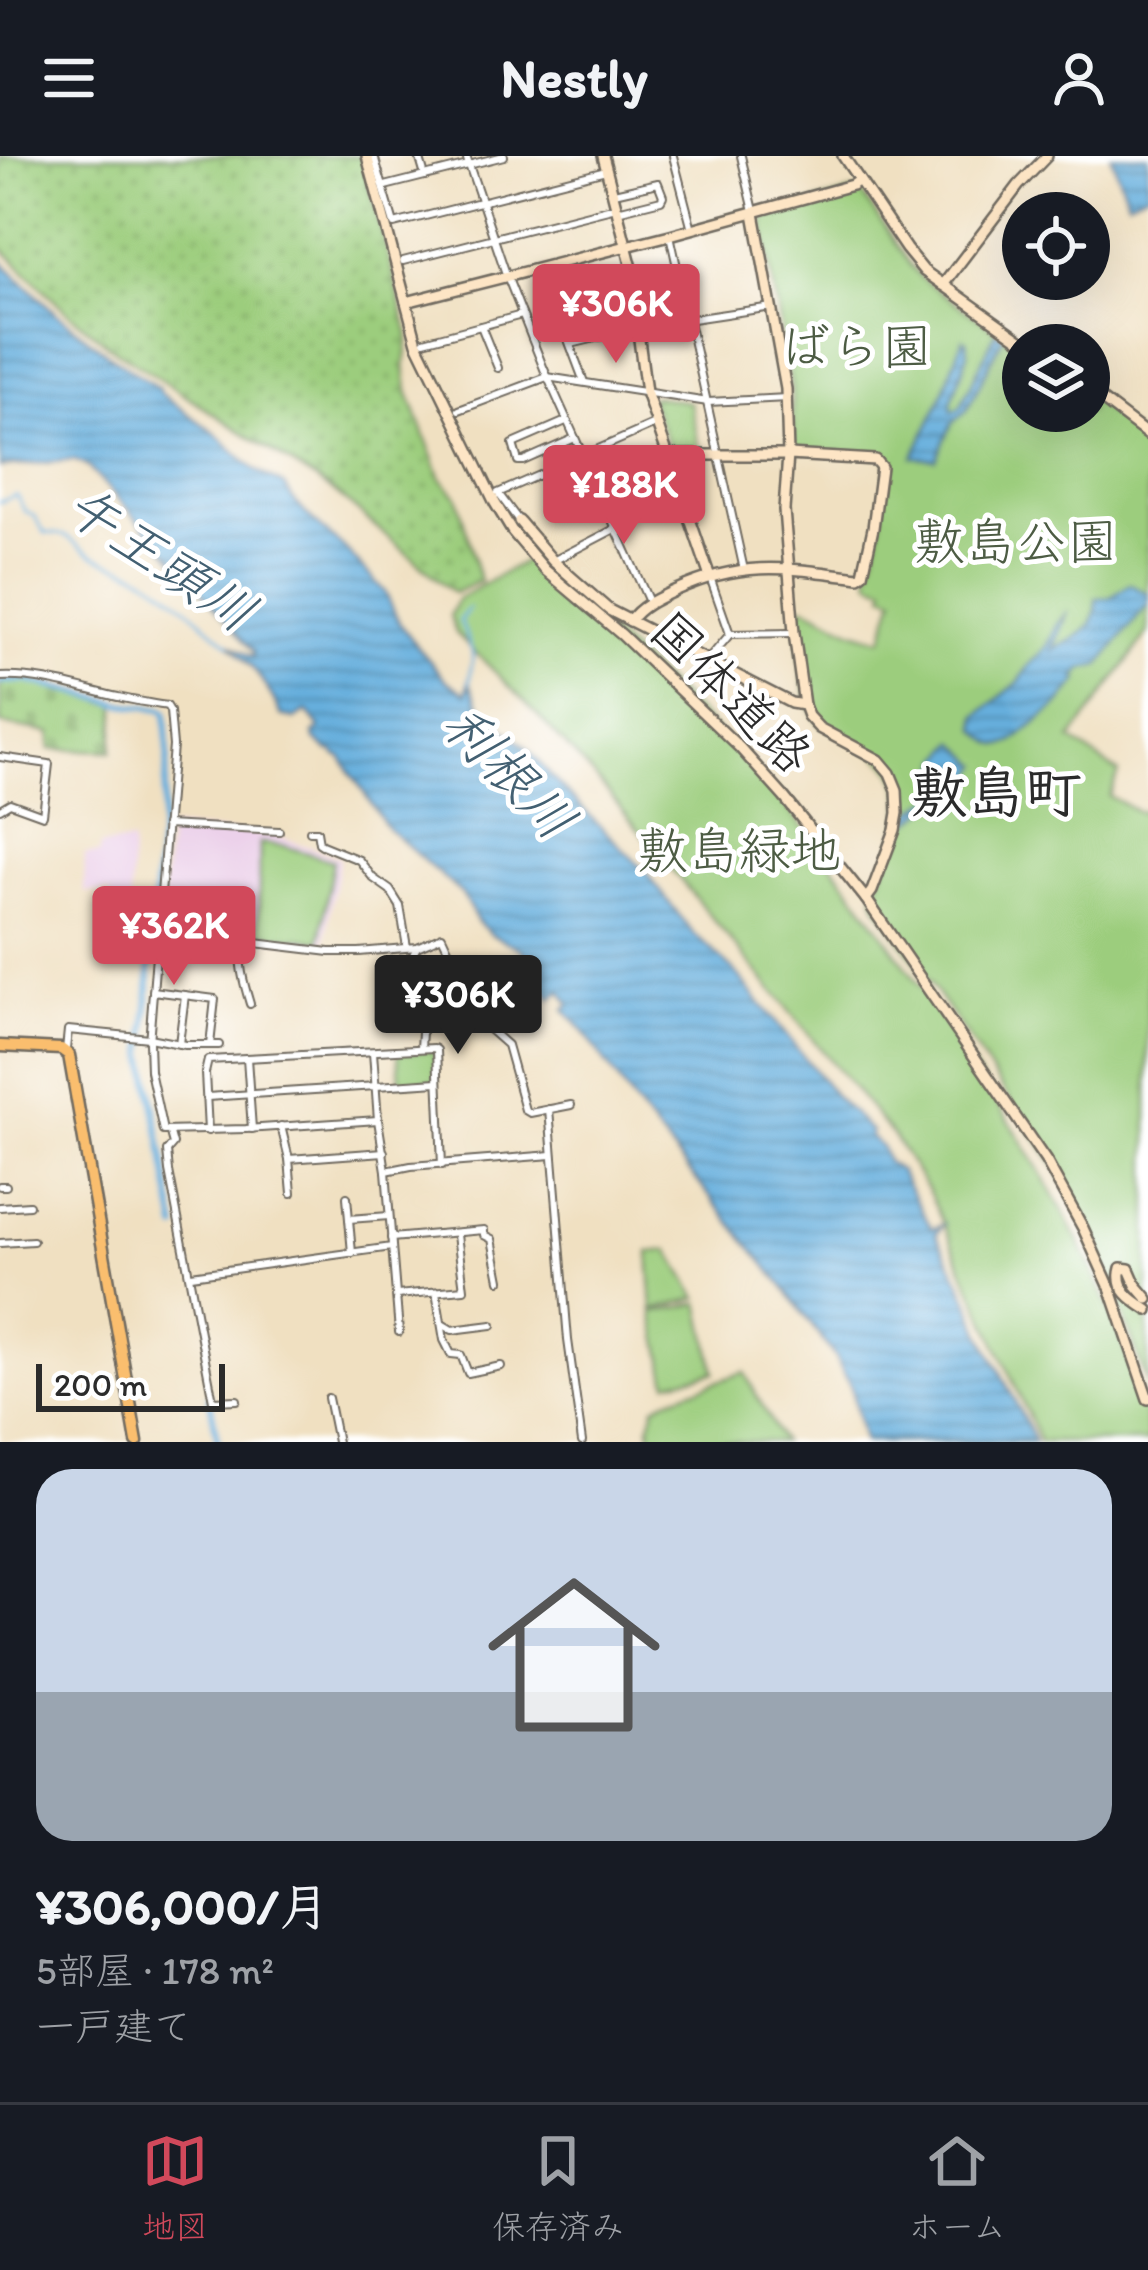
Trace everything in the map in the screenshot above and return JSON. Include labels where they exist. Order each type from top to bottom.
[{"type":"main road","points":[[0,1046],[66,1051],[70,1059],[137,1442]]},
{"type":"street","points":[[371,156],[394,224],[606,170]]},
{"type":"street","name":"国体道路","points":[[371,156],[424,359],[512,531],[557,581],[709,715],[866,898],[1046,1161],[1111,1290],[1148,1399]]},
{"type":"street","points":[[419,156],[425,176]]},
{"type":"street","points":[[384,187],[468,160],[504,156]]},
{"type":"street","points":[[602,156],[636,286],[644,392],[710,577]]},
{"type":"street","points":[[673,156],[692,229]]},
{"type":"street","points":[[741,156],[787,398],[783,502],[804,705],[815,725],[871,754],[894,781],[895,830],[866,898]]},
{"type":"street","points":[[843,156],[911,256],[943,286],[1002,327]]},
{"type":"street","points":[[943,286],[1019,185],[1047,156]]},
{"type":"street","points":[[468,160],[547,376],[650,604]]},
{"type":"street","points":[[406,302],[754,213],[859,180]]},
{"type":"street","points":[[403,261],[663,196],[658,183],[612,193]]},
{"type":"street","points":[[670,235],[744,570]]},
{"type":"street","points":[[541,268],[584,382]]},
{"type":"street","points":[[557,307],[636,286]]},
{"type":"street","points":[[571,344],[636,328],[772,307]]},
{"type":"street","points":[[424,340],[522,315]]},
{"type":"street","points":[[481,326],[498,368]]},
{"type":"street","points":[[459,410],[547,376],[708,402],[787,398]]},
{"type":"street","points":[[644,392],[730,634]]},
{"type":"street","points":[[1110,406],[1148,435]]},
{"type":"street","points":[[566,421],[513,444],[518,460],[575,438]]},
{"type":"street","points":[[653,425],[498,493],[553,561],[609,610],[791,703],[804,705]]},
{"type":"street","points":[[630,622],[650,604],[710,577],[744,570],[788,568],[862,576],[872,537],[880,467],[875,460],[668,455]]},
{"type":"street","points":[[553,561],[678,496]]},
{"type":"street","points":[[706,661],[730,634],[794,633]]},
{"type":"street","points":[[0,676],[39,678],[167,706],[173,746],[149,1059],[163,1129],[208,1131],[378,1120]]},
{"type":"street","points":[[0,757],[49,764],[43,815],[9,803],[0,809]]},
{"type":"street","points":[[166,825],[279,831]]},
{"type":"street","points":[[310,831],[317,831],[319,843],[358,860],[400,906],[412,947],[395,997],[424,1000],[421,1049]]},
{"type":"street","points":[[156,936],[219,935],[330,952],[412,947],[441,935],[482,1022],[507,1045],[525,1110],[571,1105]]},
{"type":"street","points":[[242,941],[242,971],[250,1004]]},
{"type":"street","points":[[66,1051],[68,1030],[214,1045],[215,999],[153,991]]},
{"type":"street","points":[[179,1044],[185,995]]},
{"type":"street","points":[[208,1131],[207,1061],[437,1051],[442,1165]]},
{"type":"street","points":[[373,1052],[399,1332]]},
{"type":"street","points":[[247,1058],[252,1129]]},
{"type":"street","points":[[206,1096],[438,1082]]},
{"type":"street","points":[[548,1109],[568,1342],[582,1442]]},
{"type":"street","points":[[281,1126],[292,1193]]},
{"type":"street","points":[[170,1132],[169,1171],[213,1401],[236,1400]]},
{"type":"street","points":[[289,1159],[384,1153]]},
{"type":"street","points":[[386,1171],[552,1155]]},
{"type":"street","points":[[347,1197],[352,1253]]},
{"type":"street","points":[[0,1207],[29,1204]]},
{"type":"street","points":[[349,1219],[389,1216]]},
{"type":"street","points":[[191,1275],[484,1230],[492,1239],[500,1280]]},
{"type":"street","points":[[397,1295],[465,1287],[457,1233]]},
{"type":"street","points":[[0,1243],[33,1241]]},
{"type":"street","points":[[1148,1298],[1129,1269],[1121,1268],[1127,1297],[1148,1310]]},
{"type":"street","points":[[436,1292],[451,1354],[461,1355],[468,1373],[501,1366]]},
{"type":"street","points":[[442,1324],[452,1330],[492,1325]]},
{"type":"street","points":[[328,1398],[337,1442]]},
{"type":"shaded area","points":[[169,828],[274,835],[340,858],[324,946],[248,937],[235,931],[160,932]]},
{"type":"shaded area","points":[[132,842],[130,905],[110,905],[110,892],[84,892],[85,854],[99,854],[100,846]]},
{"type":"green space","points":[[0,156],[362,156],[409,335],[408,391],[441,479],[457,496],[480,581],[454,593],[335,492],[112,348],[67,312],[0,246]]},
{"type":"green space","name":"敷島公園","points":[[853,191],[862,194],[923,280],[1002,335],[1002,432],[1110,432],[1110,413],[1148,443],[1148,633],[1071,740],[1119,773],[1109,796],[1138,812],[1148,811],[1148,1386],[1112,1283],[1058,1170],[877,906],[874,896],[900,823],[900,786],[878,756],[820,724],[808,700],[797,608],[807,607],[851,630],[883,637],[895,597],[884,594],[886,587],[869,578],[889,460],[794,447],[791,388],[762,218]]},
{"type":"green space","points":[[650,399],[690,402],[700,450],[671,451]]},
{"type":"green space","name":"敷島緑地","points":[[528,559],[730,744],[816,843],[893,947],[995,1099],[1069,1222],[1126,1354],[1144,1408],[1148,1442],[1040,1442],[929,1192],[894,1137],[596,778],[456,633],[450,615],[458,599]]},
{"type":"green space","points":[[25,681],[117,705],[112,751],[50,749],[51,733],[0,724],[0,683]]},
{"type":"green space","points":[[260,843],[333,861],[320,941],[258,933]]},
{"type":"green space","points":[[431,1050],[436,1078],[400,1082],[398,1053]]},
{"type":"green space","points":[[669,1250],[698,1298],[653,1310],[649,1252]]},
{"type":"green space","points":[[700,1303],[715,1372],[668,1382],[653,1313]]},
{"type":"green space","points":[[744,1372],[782,1442],[651,1440],[655,1407]]},
{"type":"water","points":[[1111,156],[1148,156],[1148,192],[1128,201]]},
{"type":"water","name":"利根川","points":[[0,260],[57,314],[158,388],[255,470],[285,486],[308,516],[385,592],[399,622],[447,681],[466,694],[469,681],[488,716],[527,748],[645,871],[693,933],[732,968],[836,1097],[871,1131],[932,1229],[943,1225],[936,1234],[1035,1442],[863,1442],[851,1387],[835,1357],[564,1010],[570,1004],[561,991],[551,999],[536,978],[538,970],[521,949],[492,935],[478,922],[462,894],[387,828],[341,757],[315,740],[320,727],[307,711],[295,719],[281,715],[259,676],[228,643],[253,657],[253,651],[88,467],[74,460],[0,467]]},
{"type":"water","points":[[996,332],[1002,339],[936,459],[913,457],[963,339],[968,353],[951,403],[952,412],[960,408]]},
{"type":"water","points":[[1130,584],[1148,594],[1148,604],[1100,665],[1083,669],[1059,705],[1007,744],[993,743],[977,729],[977,716],[1019,682],[1068,612],[1053,650],[1090,625],[1096,599],[1110,598]]},
{"type":"water","points":[[956,742],[981,765],[963,792],[905,825],[913,811],[938,797],[934,771]]},
{"type":"waterway","name":"午王頭川","points":[[0,502],[16,495],[45,533],[66,536],[92,555],[151,581],[229,644]]},
{"type":"waterway","name":"利根川","points":[[469,608],[460,620],[473,654],[469,684]]},
{"type":"waterway","points":[[0,682],[25,680],[166,712],[168,756],[145,1054],[177,1229]]},
{"type":"waterway","points":[[209,1396],[218,1442]]},
{"type":"district","name":"敷島町","points":[[996,792]]},
{"type":"park label","name":"ばら園","points":[[856,346]]}]
